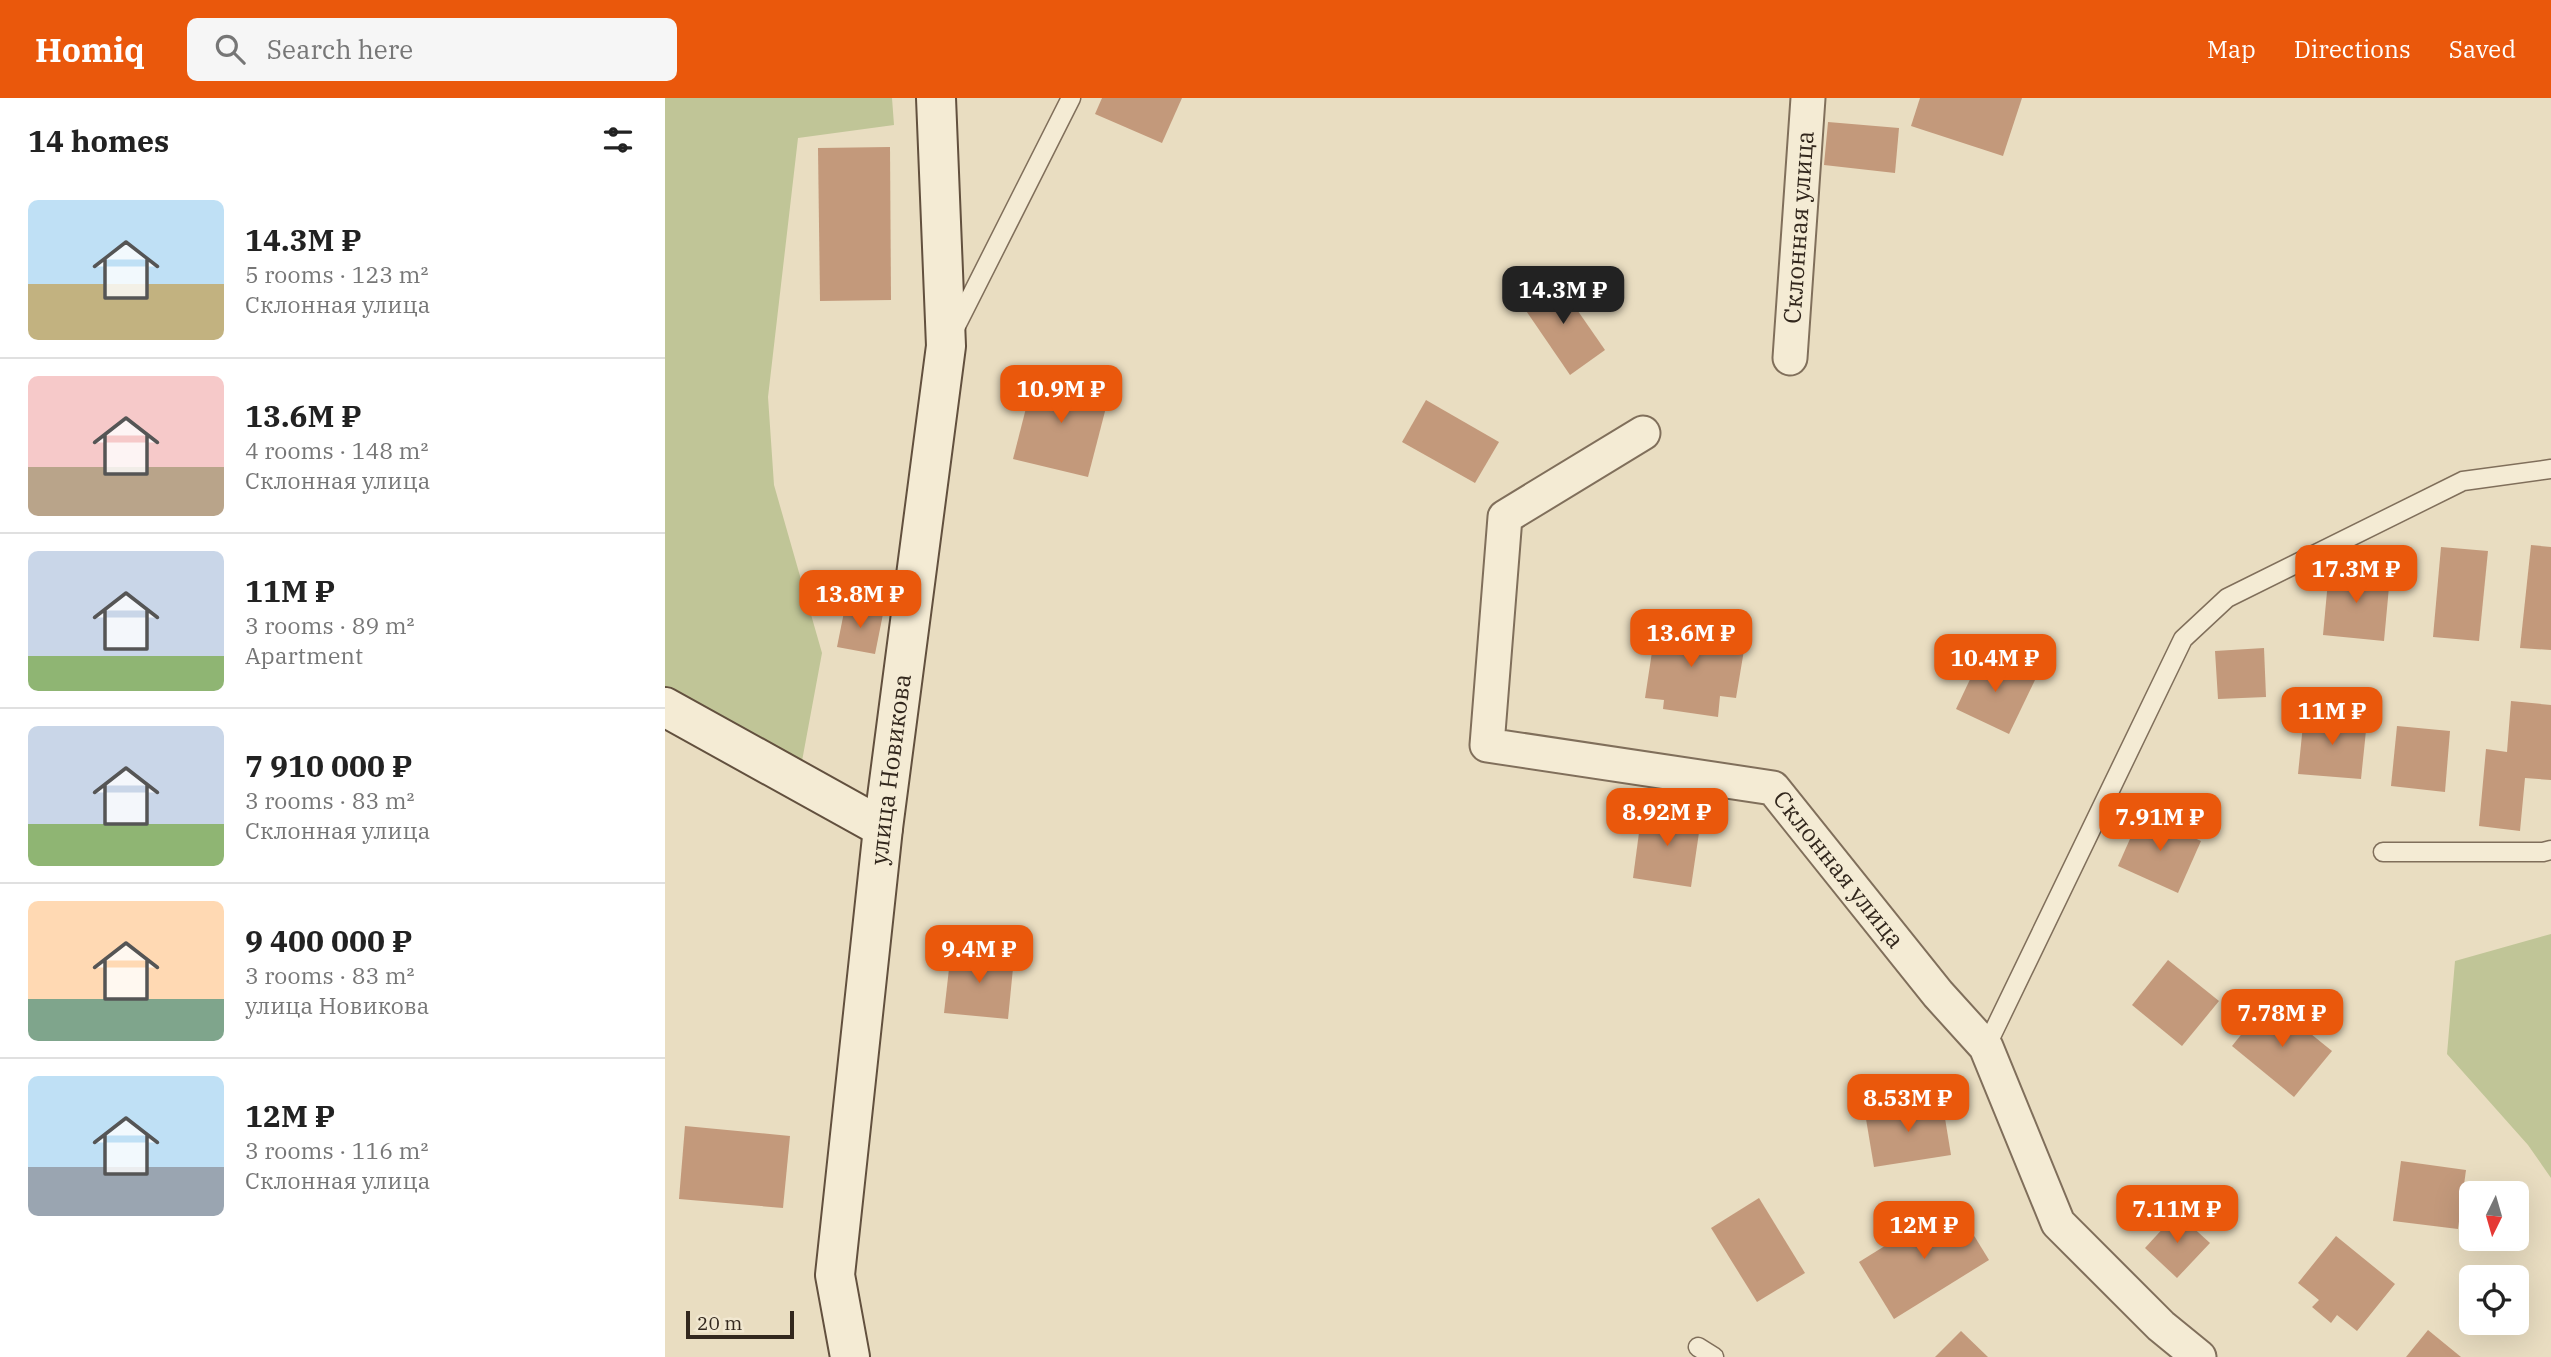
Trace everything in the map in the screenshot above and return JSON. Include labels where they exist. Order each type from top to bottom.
[{"type":"main road","name":"улица Новикова","points":[[850,1357],[835,1275],[883,828],[946,346],[936,98]]},
{"type":"main road","points":[[665,706],[883,828]]},
{"type":"street","name":"Склонная улица","points":[[1790,358],[1808,98]]},
{"type":"street","name":"Склонная улица","points":[[1643,433],[1505,517],[1487,745],[1773,788],[1938,994],[1986,1047],[2058,1223],[2161,1326],[2199,1357]]},
{"type":"lane","points":[[946,346],[1071,98]]},
{"type":"lane","points":[[1986,1047],[2183,639],[2227,598],[2463,481],[2551,469]]},
{"type":"lane","points":[[2383,852],[2551,850]]},
{"type":"lane","points":[[1698,1347],[1714,1357]]},
{"type":"green space","points":[[665,98],[892,98],[894,125],[798,138],[768,397],[774,485],[822,653],[802,761],[665,694]]},
{"type":"green space","points":[[2551,934],[2551,1178],[2528,1145],[2447,1054],[2455,961]]},
{"type":"building","points":[[1102,98],[1182,98],[1162,143],[1095,114]]},
{"type":"building","points":[[1920,98],[2022,98],[2003,156],[1911,126]]},
{"type":"building","points":[[1828,122],[1899,128],[1895,173],[1824,165]]},
{"type":"building","points":[[890,147],[891,300],[820,301],[818,148]]},
{"type":"building","points":[[1555,278],[1605,350],[1570,375],[1520,302]]},
{"type":"building","points":[[1035,373],[1110,392],[1088,477],[1013,459]]},
{"type":"building","points":[[1426,400],[1499,442],[1475,483],[1402,442]]},
{"type":"building","points":[[2531,545],[2551,547],[2551,650],[2520,648]]},
{"type":"building","points":[[2441,547],[2488,551],[2479,641],[2433,637]]},
{"type":"building","points":[[2329,570],[2390,576],[2384,641],[2323,635]]},
{"type":"building","points":[[845,607],[883,614],[875,654],[837,647]]},
{"type":"building","points":[[1657,619],[1712,628],[1709,645],[1744,650],[1736,698],[1720,696],[1718,717],[1663,709],[1664,700],[1645,698]]},
{"type":"building","points":[[2264,648],[2266,697],[2218,699],[2215,651]]},
{"type":"building","points":[[1982,654],[2035,680],[2009,734],[1956,709]]},
{"type":"building","points":[[2511,701],[2551,705],[2551,780],[2525,778],[2520,831],[2479,826],[2486,749],[2507,752]]},
{"type":"building","points":[[2304,715],[2367,721],[2361,779],[2298,774]]},
{"type":"building","points":[[2397,726],[2450,731],[2445,792],[2391,786]]},
{"type":"building","points":[[1642,810],[1701,819],[1691,887],[1633,878]]},
{"type":"building","points":[[2141,814],[2201,841],[2178,893],[2118,866]]},
{"type":"building","points":[[951,951],[1014,958],[1008,1019],[944,1013]]},
{"type":"building","points":[[2168,960],[2219,1001],[2182,1046],[2132,1005]]},
{"type":"building","points":[[2269,1000],[2332,1051],[2294,1097],[2232,1046]]},
{"type":"building","points":[[1942,1100],[1951,1155],[1874,1167],[1865,1113]]},
{"type":"building","points":[[685,1126],[790,1136],[783,1208],[679,1199]]},
{"type":"building","points":[[2401,1161],[2466,1170],[2465,1181],[2459,1181],[2458,1229],[2393,1221]]},
{"type":"building","points":[[1759,1198],[1805,1273],[1757,1302],[1711,1228]]},
{"type":"building","points":[[1954,1203],[1989,1260],[1894,1319],[1859,1262]]},
{"type":"building","points":[[2177,1213],[2210,1243],[2177,1278],[2145,1248]]},
{"type":"building","points":[[2336,1236],[2395,1284],[2357,1331],[2337,1315],[2331,1323],[2312,1307],[2319,1300],[2298,1283]]},
{"type":"building","points":[[2428,1330],[2461,1357],[2406,1357]]},
{"type":"building","points":[[1961,1331],[1988,1357],[1935,1357]]}]
